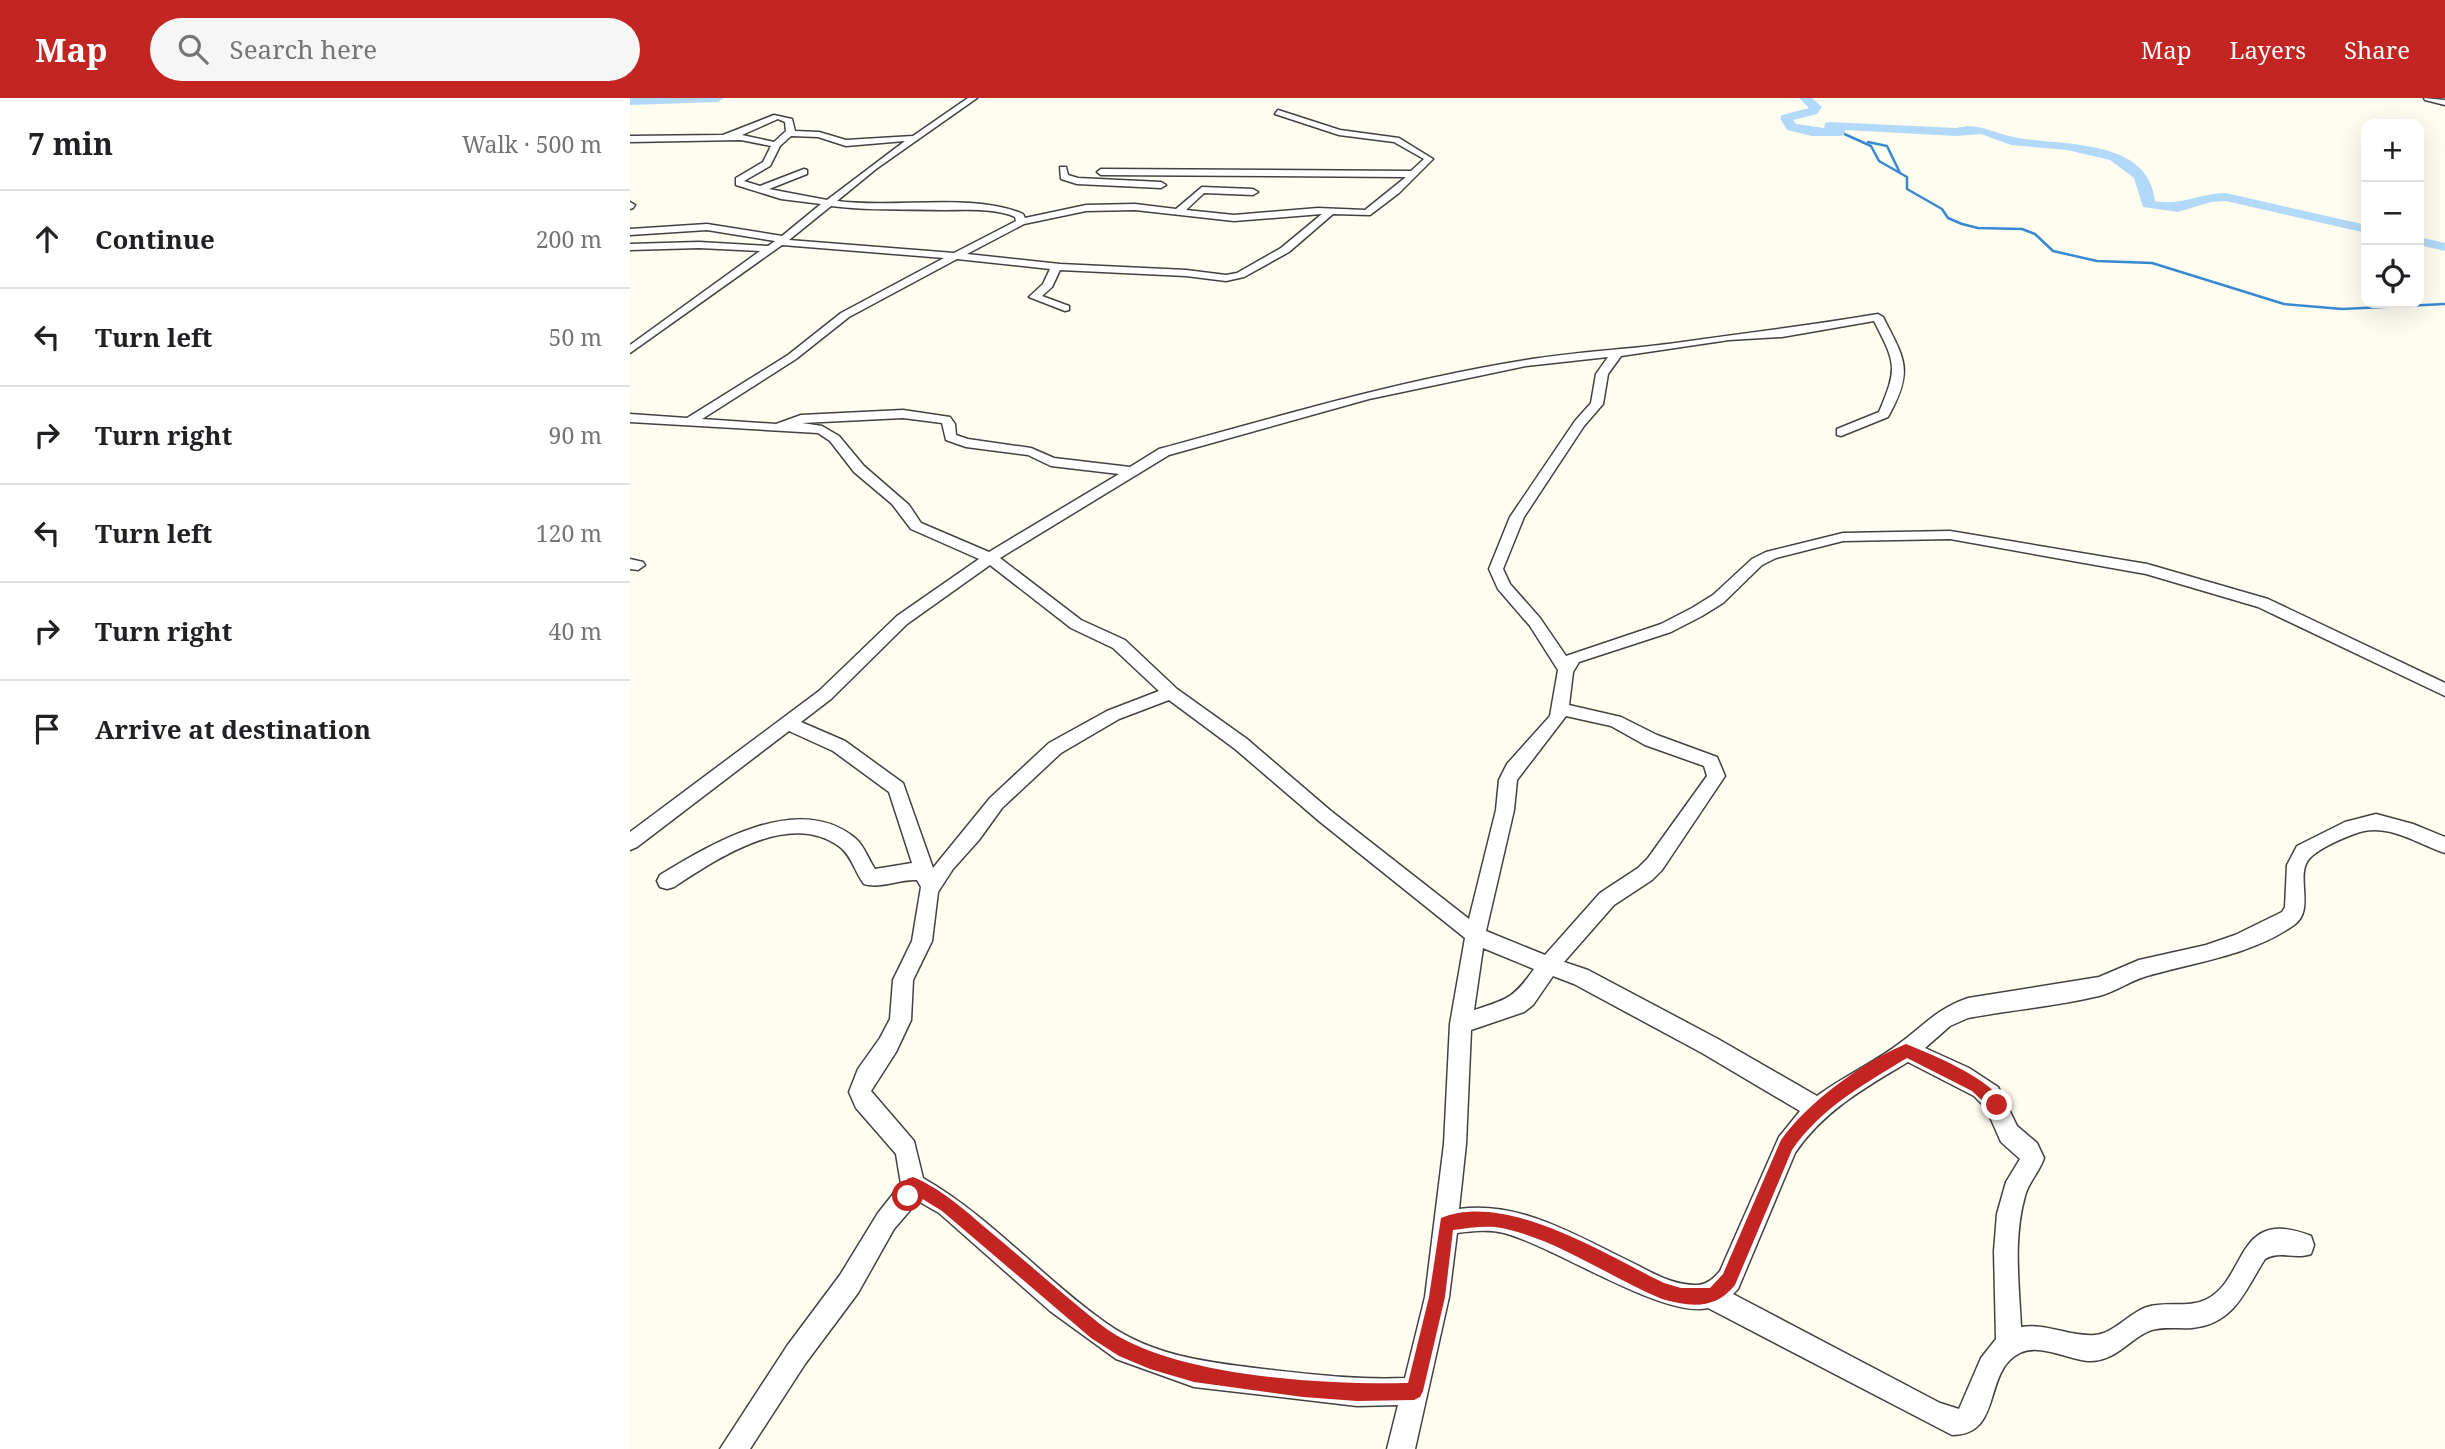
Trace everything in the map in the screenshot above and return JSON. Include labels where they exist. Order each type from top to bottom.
[{"type":"street","points":[[630,350],[783,240],[873,167],[973,98]]},
{"type":"street","points":[[2428,98],[2445,103]]},
{"type":"street","points":[[691,421],[792,357],[845,315],[1021,222],[1075,209],[1135,207],[1234,218],[1371,212],[1429,159],[1402,142],[1339,132],[1278,112]]},
{"type":"street","points":[[725,137],[754,127],[768,118],[786,118],[790,123],[790,131],[776,145],[767,164],[738,181],[759,190],[786,197],[880,208],[970,207],[1005,210],[1020,216],[1021,222]]},
{"type":"street","points":[[790,131],[819,135],[846,143],[916,138]]},
{"type":"street","points":[[630,139],[751,138],[776,145]]},
{"type":"street","points":[[1063,169],[1064,177],[1077,181],[1161,185],[1176,181]]},
{"type":"street","points":[[759,190],[804,172]]},
{"type":"street","points":[[1101,172],[1415,174]]},
{"type":"street","points":[[1135,207],[1146,201],[1161,185]]},
{"type":"street","points":[[1178,212],[1202,190],[1254,192]]},
{"type":"street","points":[[630,232],[724,228],[783,240],[1056,267],[1236,277],[1285,250],[1330,212]]},
{"type":"street","points":[[630,247],[699,245],[770,249]]},
{"type":"street","points":[[1056,267],[1051,281],[1034,299],[1065,308]]},
{"type":"street","points":[[630,842],[841,681],[896,624],[990,558],[1154,456],[1176,448],[1367,396],[1537,361],[1669,347],[1729,337],[1782,334],[1878,317],[1899,359],[1898,380],[1884,414],[1841,432]]},
{"type":"street","points":[[1401,1449],[1437,1297],[1455,1144],[1461,1024],[1475,935],[1505,810],[1508,780],[1513,769],[1547,734],[1562,709],[1565,668],[1535,622],[1503,586],[1496,569],[1517,517],[1579,424],[1597,404],[1602,374],[1619,352]]},
{"type":"street","points":[[784,427],[800,419],[811,418],[884,414],[931,416],[946,420],[950,437],[966,443],[1025,450],[1051,462],[1129,471]]},
{"type":"street","points":[[630,418],[812,428],[829,434],[848,451],[857,467],[908,510],[916,526],[990,558],[1076,624],[1119,644],[1171,693],[1241,744],[1325,816],[1475,935],[1516,954],[1581,977],[1656,1016],[1818,1109]]},
{"type":"street","points":[[1565,668],[1579,655],[1666,628],[1709,605],[1757,562],[1771,555],[1843,537],[1950,535],[2147,569],[2263,603],[2445,690]]},
{"type":"street","points":[[927,882],[973,835],[996,803],[1055,748],[1113,715],[1171,693]]},
{"type":"street","points":[[1461,1024],[1517,1005],[1526,998],[1549,965],[1607,899],[1645,874],[1655,864],[1716,776],[1711,762],[1651,740],[1615,721],[1562,709]]},
{"type":"street","points":[[734,1449],[782,1374],[849,1284],[886,1221],[908,1196],[913,1185],[906,1149],[863,1100],[860,1092],[866,1076],[888,1045],[900,1020],[903,980],[922,941],[927,882],[897,789],[839,746],[787,723]]},
{"type":"street","points":[[1711,1296],[1720,1291],[1733,1272],[1787,1145],[1799,1127],[1818,1109],[1864,1075],[1906,1051],[1943,1019],[1968,1008],[2101,986],[2139,969],[2206,954],[2268,929],[2289,918],[2295,909],[2296,865],[2304,851],[2351,827],[2376,821],[2413,831],[2445,845]]},
{"type":"street","points":[[667,881],[698,861],[742,841],[779,828],[800,826],[828,831],[842,838],[850,845],[871,878],[905,871],[927,882]]},
{"type":"street","points":[[1906,1051],[1977,1086],[1989,1095],[1997,1105],[2012,1139],[2030,1150],[2033,1158],[2031,1166],[2018,1182],[2009,1221],[2009,1346]]},
{"type":"street","points":[[913,1185],[947,1205],[1059,1302],[1125,1350],[1194,1374],[1343,1392],[1414,1391]]},
{"type":"street","points":[[1446,1223],[1474,1219],[1502,1220],[1553,1238],[1662,1291],[1681,1296],[1711,1296],[1832,1362],[1952,1422],[1966,1422],[1976,1410],[1992,1363],[2001,1350],[2018,1339],[2033,1337],[2099,1348],[2148,1320],[2193,1317],[2214,1310],[2229,1298],[2245,1276],[2254,1254],[2267,1242],[2279,1240],[2302,1245]]},
{"type":"waterway","points":[[630,101],[718,98]]},
{"type":"waterway","points":[[1805,98],[1816,107],[1813,111],[1786,118],[1791,127],[1812,132],[1840,132],[1829,126],[1956,132],[1968,129],[1983,130],[2011,141],[2067,146],[2115,157],[2141,178],[2148,204],[2178,208],[2209,198],[2226,197],[2361,228]]},
{"type":"waterway","points":[[1840,132],[1871,146],[1879,161],[1900,173]]},
{"type":"waterway","points":[[1868,142],[1887,146],[1900,173]]},
{"type":"waterway","points":[[1900,173],[1907,177],[1907,189],[1942,209],[1948,218],[1978,228],[2022,229],[2035,234],[2053,251],[2097,261],[2152,263],[2284,304],[2342,309],[2445,304]]},
{"type":"waterway","points":[[2424,242],[2445,247]]},
{"type":"route","points":[[908,1196],[913,1185],[947,1205],[1097,1332],[1125,1350],[1150,1360],[1194,1374],[1303,1388],[1357,1393],[1414,1391],[1437,1297],[1446,1223],[1474,1219],[1502,1220],[1553,1238],[1662,1291],[1681,1296],[1711,1296],[1720,1291],[1729,1280],[1774,1173],[1799,1127],[1854,1082],[1906,1051],[1977,1086],[1997,1105]]}]
